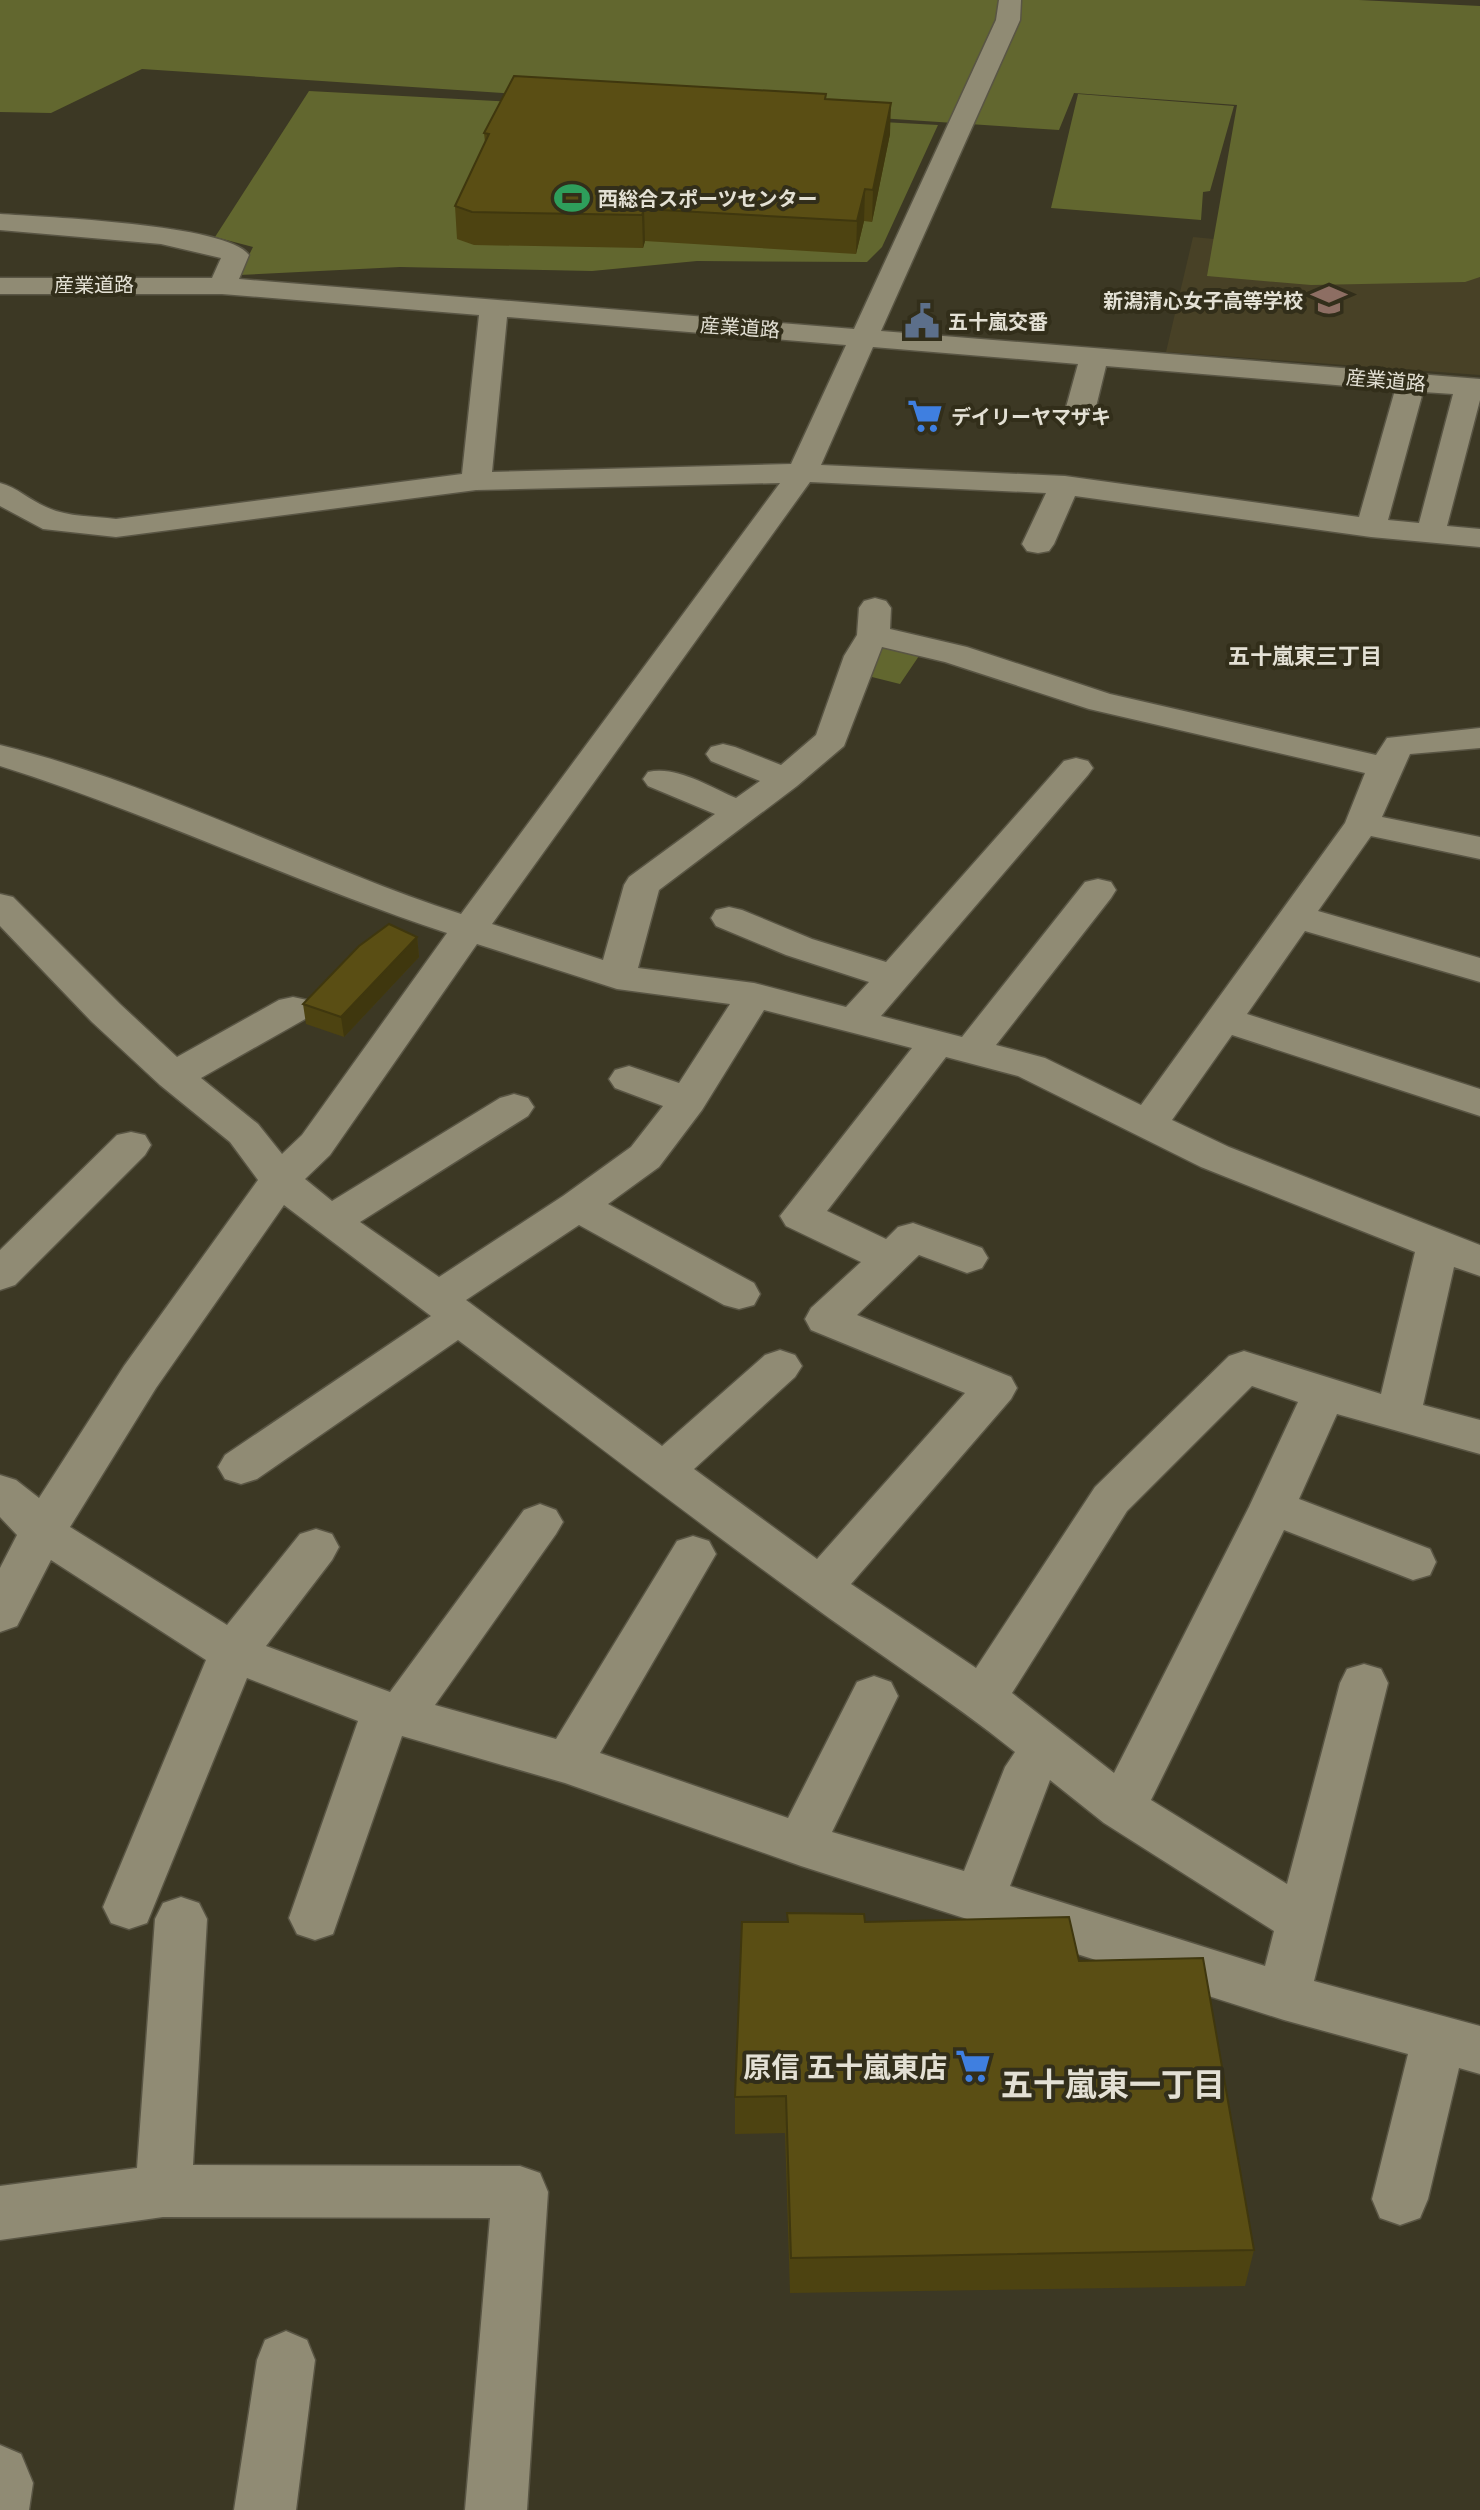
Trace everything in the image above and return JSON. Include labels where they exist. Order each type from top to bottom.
[{"type":"street","points":[[0,1613],[42,1532],[140,1377],[280,1180],[316,1145],[469,929],[802,473],[1008,20],[1010,0]]},
{"type":"street","points":[[0,222],[116,232],[217,246],[236,255],[222,286]]},
{"type":"street","name":"産業道路","points":[[0,286],[222,286],[1474,387]]},
{"type":"street","points":[[476,481],[494,308]]},
{"type":"street","points":[[1080,411],[1095,355]]},
{"type":"street","points":[[1371,528],[1411,382]]},
{"type":"street","points":[[1434,522],[1474,387]]},
{"type":"street","points":[[0,492],[30,512],[54,522],[116,528],[476,481],[802,473],[1065,485],[1371,528],[1480,538]]},
{"type":"street","points":[[1038,544],[1065,485]]},
{"type":"street","points":[[617,977],[642,885],[785,779],[832,739],[874,622],[955,654],[1101,702],[1385,767]]},
{"type":"street","points":[[1149,1123],[1362,824],[1385,767],[1399,745],[1480,738]]},
{"type":"street","points":[[723,754],[785,779]]},
{"type":"street","points":[[0,755],[74,778],[364,894],[617,977],[754,995],[1031,1067],[1215,1157],[1480,1261]]},
{"type":"street","points":[[855,1021],[1076,768]]},
{"type":"street","points":[[660,779],[739,812]]},
{"type":"street","points":[[1362,824],[1480,848]]},
{"type":"street","points":[[892,1259],[801,1216],[1098,890]]},
{"type":"street","points":[[0,905],[106,1013],[174,1076],[244,1133],[280,1180],[330,1221],[662,1472],[820,1587],[983,1698],[1122,1808],[1303,1921]]},
{"type":"street","points":[[1297,917],[1480,970]]},
{"type":"street","points":[[729,918],[799,947],[894,977]]},
{"type":"street","points":[[241,1467],[645,1157],[688,1101],[754,995]]},
{"type":"street","points":[[174,1076],[293,1009]]},
{"type":"street","points":[[1223,1019],[1480,1103]]},
{"type":"street","points":[[629,1079],[688,1101]]},
{"type":"street","points":[[330,1221],[514,1107]]},
{"type":"street","points":[[0,1275],[131,1145]]},
{"type":"street","points":[[578,1206],[739,1294]]},
{"type":"street","points":[[820,1587],[995,1388],[826,1319],[913,1237],[967,1258]]},
{"type":"street","points":[[1399,1413],[1438,1245]]},
{"type":"street","points":[[662,1472],[780,1366]]},
{"type":"street","points":[[983,1698],[1111,1499],[1244,1367],[1324,1394],[1480,1437]]},
{"type":"street","points":[[1122,1808],[1272,1507],[1324,1394]]},
{"type":"street","points":[[0,1492],[22,1509],[42,1532],[233,1653],[394,1713],[568,1763],[801,1844],[1284,1996],[1459,2044],[1400,2199]]},
{"type":"street","points":[[1272,1507],[1413,1562]]},
{"type":"street","points":[[315,1918],[394,1713],[540,1522]]},
{"type":"street","points":[[129,1907],[233,1653],[316,1547]]},
{"type":"street","points":[[568,1763],[693,1554]]},
{"type":"street","points":[[1284,1996],[1364,1683]]},
{"type":"street","points":[[801,1844],[874,1696]]},
{"type":"street","points":[[979,1898],[1030,1767]]},
{"type":"street","points":[[163,2191],[181,1919]]},
{"type":"street","points":[[0,2213],[163,2191],[520,2192],[496,2510]]},
{"type":"street","points":[[265,2510],[286,2360]]},
{"type":"street","points":[[0,2475],[3,2483],[0,2507]]},
{"type":"shaded area","name":"新潟清心女子高等学校","points":[[1480,173],[1480,375],[1166,352],[1193,237],[1300,247]]},
{"type":"green space","points":[[0,0],[1359,0],[1480,6],[1480,277],[1465,282],[1311,285],[1207,276],[1237,105],[1074,93],[1059,130],[142,69],[51,113],[0,112]]},
{"type":"green space","name":"西総合スポーツセンター","points":[[309,91],[938,125],[882,247],[867,262],[697,261],[592,271],[400,267],[239,275],[253,247],[215,237]]},
{"type":"green space","points":[[1078,94],[1234,106],[1210,191],[1203,192],[1201,220],[1051,208]]},
{"type":"green space","points":[[882,643],[921,653],[900,684],[860,674]]},
{"type":"building","points":[[514,76],[826,94],[825,99],[891,103],[873,190],[865,189],[857,221],[644,209],[642,215],[472,212],[455,206],[489,134],[484,133]]},
{"type":"building","points":[[389,924],[417,937],[341,1017],[303,1004],[359,946]]},
{"type":"building","name":"原信 五十嵐東店","points":[[787,1913],[864,1914],[865,1922],[1069,1917],[1079,1961],[1203,1958],[1254,2250],[791,2258],[786,2096],[735,2097],[742,1922],[788,1922]]},
{"type":"place","name":"西総合スポーツセンター","points":[[572,198]]},
{"type":"place","name":"新潟清心女子高等学校","points":[[1329,300]]},
{"type":"place","name":"五十嵐交番","points":[[922,321]]},
{"type":"place","name":"デイリーヤマザキ","points":[[925,416]]},
{"type":"place","name":"原信 五十嵐東店","points":[[973,2066]]},
{"type":"district","name":"五十嵐東三丁目","points":[[1305,656]]},
{"type":"district","name":"五十嵐東一丁目","points":[[1113,2084]]}]
